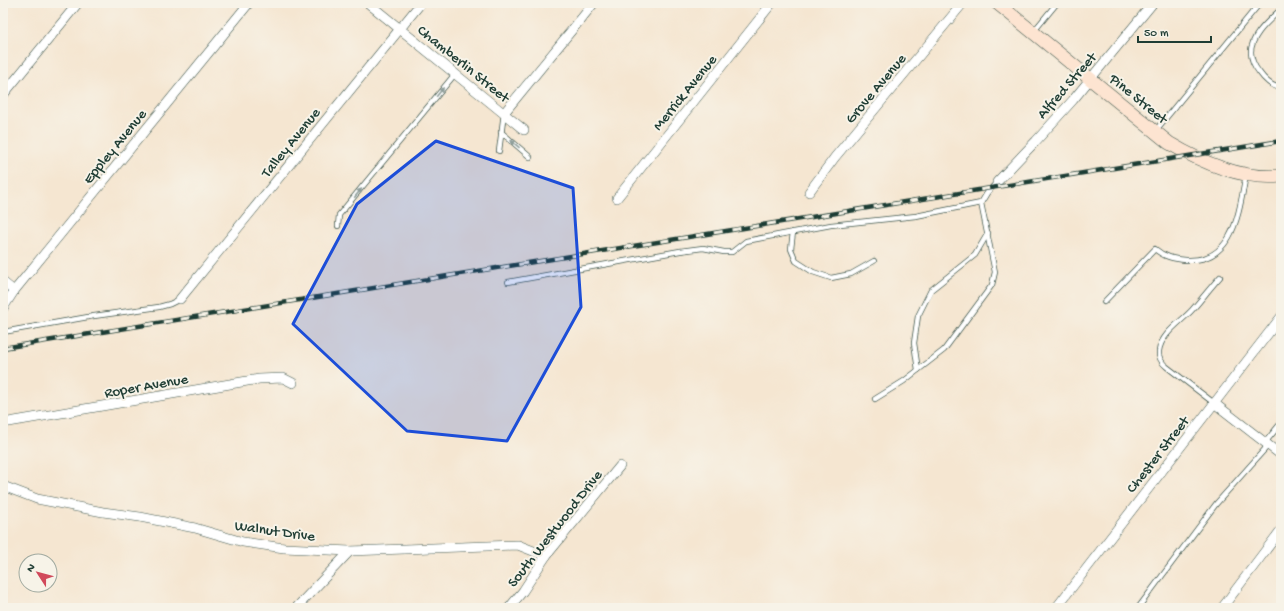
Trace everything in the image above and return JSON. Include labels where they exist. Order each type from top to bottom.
[{"type":"main road","name":"Pine Street","points":[[997,3],[1169,143],[1190,156],[1225,169],[1246,174],[1281,176]]},
{"type":"street","points":[[3,95],[78,3]]},
{"type":"street","name":"Eppley Avenue","points":[[3,308],[14,291],[249,3]]},
{"type":"street","name":"Chamberlin Street","points":[[368,3],[524,130]]},
{"type":"street","name":"Talley Avenue","points":[[180,299],[422,3]]},
{"type":"street","points":[[504,113],[594,3]]},
{"type":"street","name":"Merrick Avenue","points":[[617,198],[772,3]]},
{"type":"street","name":"Grove Avenue","points":[[809,192],[835,157],[964,3]]},
{"type":"street","name":"Alfred Street","points":[[997,182],[1090,80],[1153,3]]},
{"type":"street","points":[[3,282],[14,291]]},
{"type":"street","name":"Chester Street","points":[[1056,608],[1281,317]]},
{"type":"street","name":"Roper Avenue","points":[[3,424],[259,379],[283,378],[293,383]]},
{"type":"street","points":[[1214,403],[1281,455]]},
{"type":"street","name":"South Westwood Drive","points":[[509,608],[523,591],[546,556],[620,466]]},
{"type":"street","name":"Walnut Drive","points":[[3,486],[37,499],[104,512],[140,517],[179,525],[242,542],[284,548],[350,551],[518,545],[546,556]]},
{"type":"street","points":[[1222,608],[1281,530]]},
{"type":"street","points":[[296,608],[350,551]]},
{"type":"lane","points":[[1033,32],[1057,3]]},
{"type":"lane","points":[[1154,131],[1260,3]]},
{"type":"lane","points":[[1281,9],[1254,38],[1251,52],[1254,65],[1263,78],[1276,88],[1281,88]]},
{"type":"lane","points":[[338,226],[340,215],[455,74]]},
{"type":"lane","points":[[499,151],[504,113]]},
{"type":"lane","points":[[501,132],[530,157]]},
{"type":"lane","points":[[1104,302],[1156,249],[1161,254],[1175,259],[1195,261],[1210,256],[1221,249],[1228,240],[1234,228],[1246,174]]},
{"type":"lane","points":[[875,399],[918,370],[944,350],[992,285],[995,272],[981,203],[987,193],[997,182]]},
{"type":"lane","points":[[508,282],[688,250],[703,248],[732,252],[746,241],[831,225],[916,216],[981,203]]},
{"type":"lane","points":[[793,232],[792,249],[796,261],[813,272],[831,278],[851,274],[874,261]]},
{"type":"lane","points":[[918,370],[914,343],[918,316],[931,290],[975,255],[988,233]]},
{"type":"lane","points":[[1214,403],[1167,367],[1161,361],[1159,352],[1161,344],[1166,336],[1190,312],[1220,277]]},
{"type":"lane","points":[[3,332],[94,316],[159,307],[180,299]]},
{"type":"lane","points":[[1138,608],[1216,504],[1265,449],[1268,439],[1281,422]]},
{"type":"highlighted area","points":[[436,141],[573,188],[581,307],[507,441],[407,431],[293,324],[357,204]]},
{"type":"railway","points":[[3,348],[1281,141]]}]
